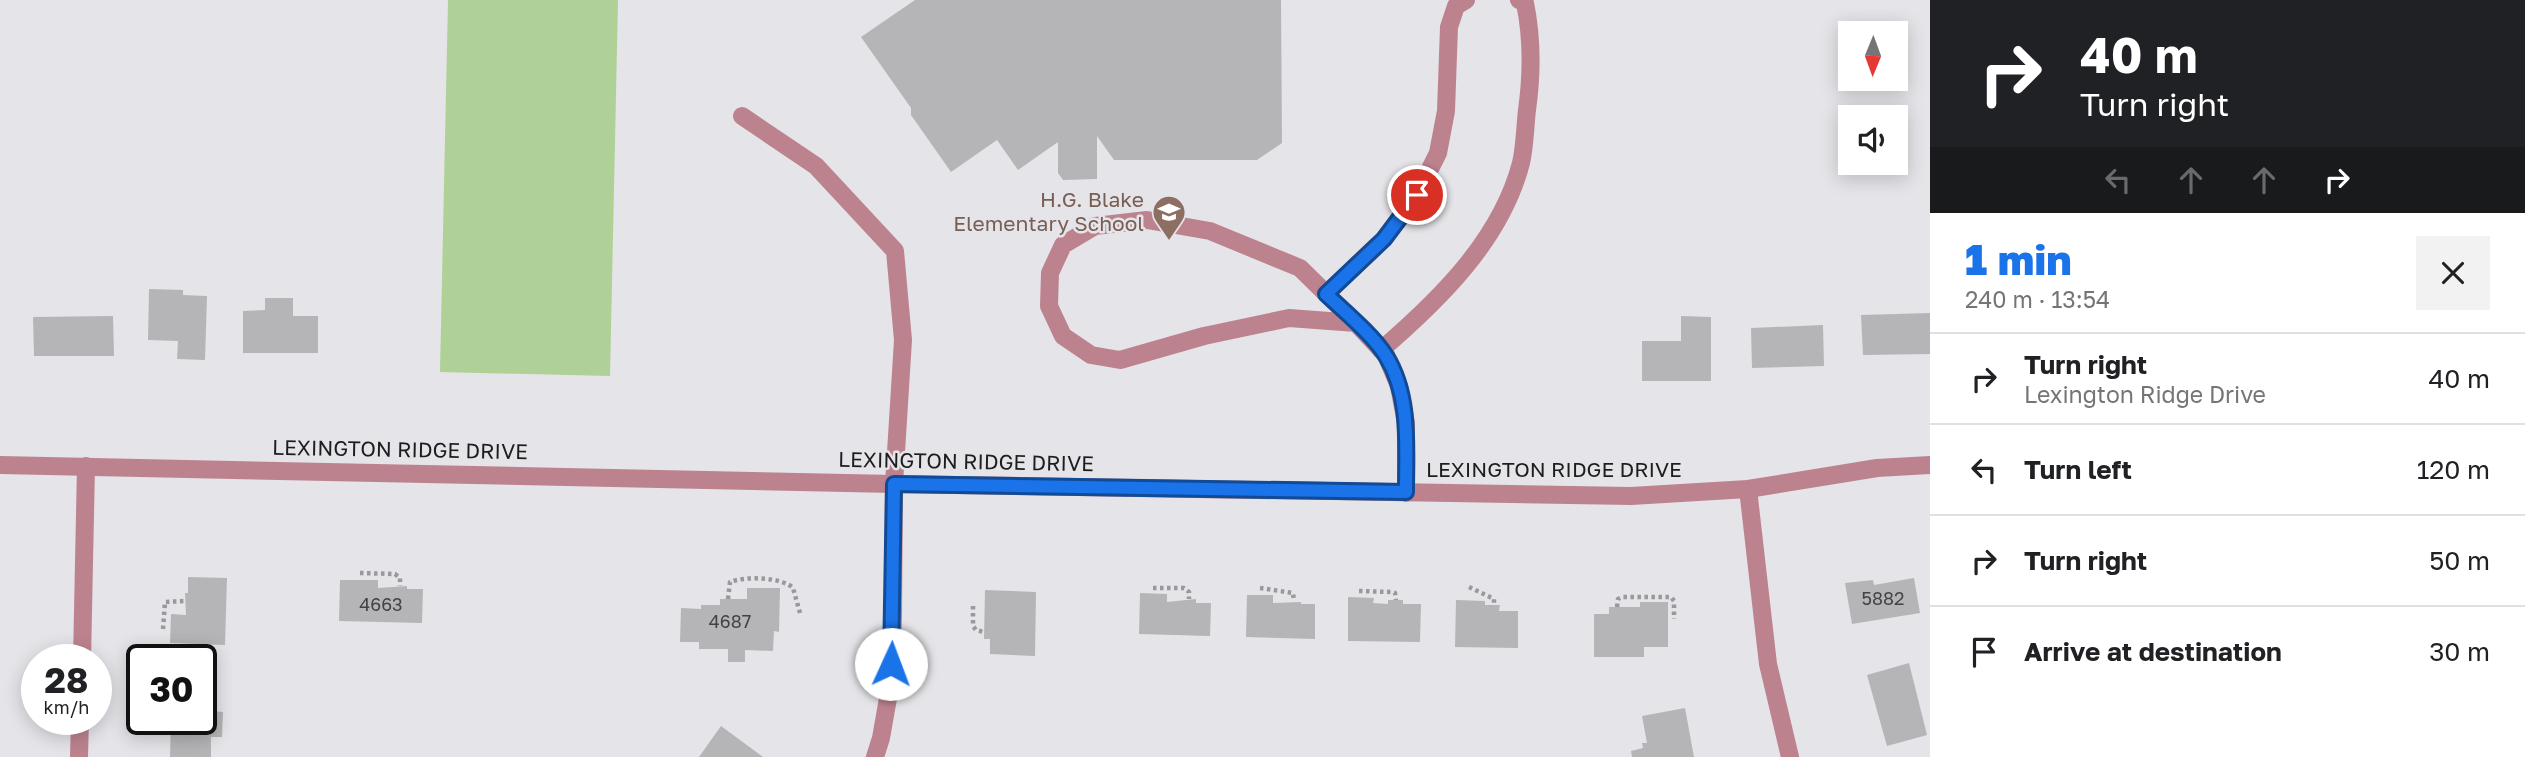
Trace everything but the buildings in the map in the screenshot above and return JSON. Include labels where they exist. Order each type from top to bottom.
[{"type":"street","points":[[1326,294],[1384,239],[1417,195],[1438,153],[1446,111],[1448,27],[1456,6],[1466,0]]},
{"type":"street","points":[[1381,350],[1426,312],[1474,255],[1508,201],[1521,161],[1530,88],[1530,25],[1525,3],[1519,0]]},
{"type":"street","points":[[742,116],[816,166],[895,251],[903,340],[894,484],[890,687],[875,757]]},
{"type":"street","points":[[1356,323],[1289,318],[1204,336],[1120,360],[1091,355],[1063,336],[1049,306],[1050,273],[1063,246],[1095,226],[1147,220],[1210,231],[1300,268],[1356,323],[1386,355],[1399,386],[1406,422],[1406,492]]},
{"type":"street","name":"LEXINGTON RIDGE DRIVE","points":[[0,465],[1631,496],[1748,489],[1877,468],[1930,465]]},
{"type":"street","points":[[82,644],[86,466]]},
{"type":"street","points":[[1748,489],[1768,664],[1790,757]]},
{"type":"street","points":[[79,757],[80,735]]},
{"type":"path","points":[[360,572],[396,574],[400,578],[400,586]]},
{"type":"path","points":[[728,599],[730,582],[737,579],[781,580],[793,588],[800,613]]},
{"type":"path","points":[[1469,587],[1494,599],[1494,606]]},
{"type":"path","points":[[1153,588],[1184,588],[1189,592],[1189,599]]},
{"type":"path","points":[[1260,588],[1293,593],[1294,601]]},
{"type":"path","points":[[1359,591],[1392,592],[1395,593],[1396,600]]},
{"type":"path","points":[[1617,607],[1617,601],[1622,597],[1671,597],[1675,601],[1674,619]]},
{"type":"path","points":[[163,629],[165,601],[185,601]]},
{"type":"path","points":[[973,606],[973,626],[984,632]]},
{"type":"green space","points":[[448,0],[618,0],[610,376],[440,372]]},
{"type":"place","name":"H.G. Blake Elementary School","points":[[1169,242]]},
{"type":"route","points":[[891,664],[894,484],[1406,492],[1406,422],[1399,386],[1386,355],[1326,294],[1384,239],[1417,195]]}]
